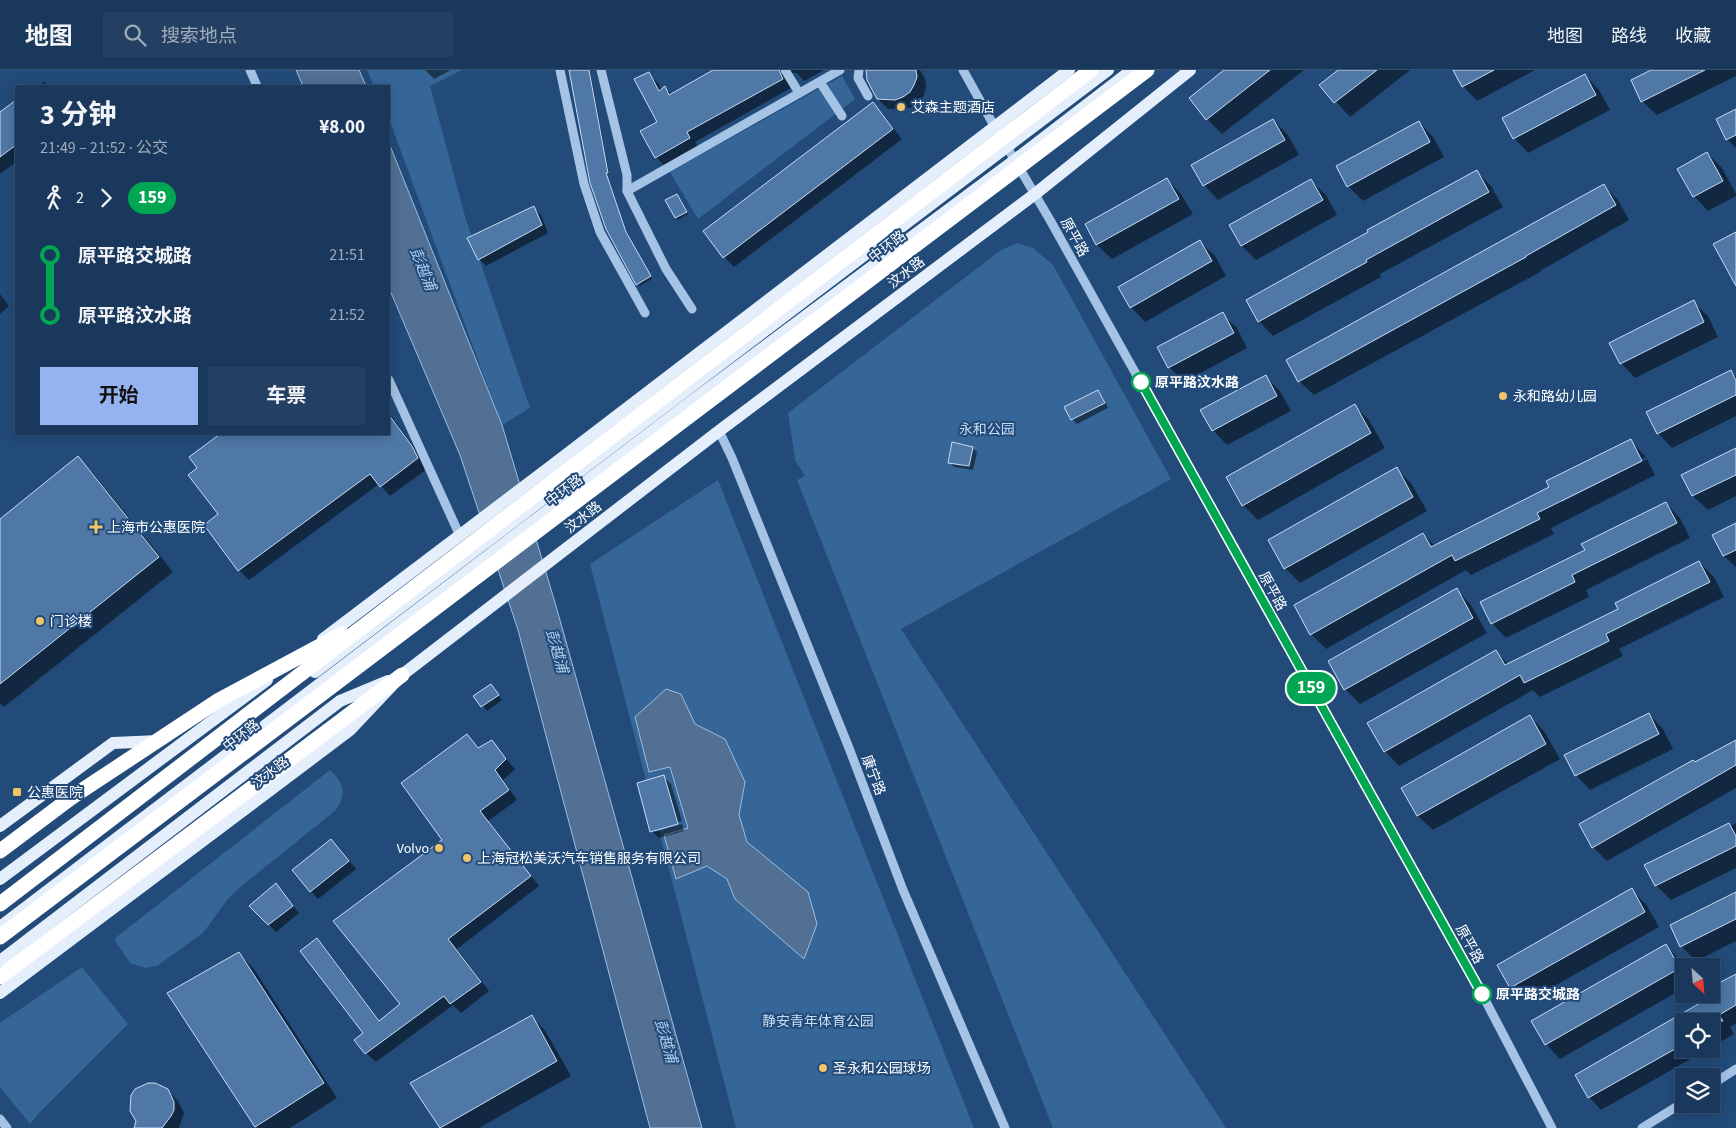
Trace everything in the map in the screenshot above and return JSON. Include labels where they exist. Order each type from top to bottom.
[{"type":"highway","name":"中环路","points":[[0,904],[1091,70]]},
{"type":"highway","name":"中环路","points":[[0,937],[1147,70]]},
{"type":"highway","points":[[0,851],[72,797],[219,700],[383,612]]},
{"type":"highway","points":[[0,977],[402,676]]},
{"type":"main road","points":[[0,879],[460,536],[1069,70]]},
{"type":"main road","points":[[0,927],[226,755],[799,306],[1108,70]]},
{"type":"main road","name":"汶水路","points":[[560,494],[1015,160],[1132,70]]},
{"type":"main road","name":"汶水路","points":[[0,993],[350,730],[402,676],[719,431],[1035,194],[1190,70]]},
{"type":"main road","points":[[729,330],[799,306]]},
{"type":"main road","points":[[0,912],[335,658],[467,565]]},
{"type":"main road","points":[[335,658],[355,615]]},
{"type":"main road","points":[[0,961],[340,701],[402,676]]},
{"type":"main road","points":[[0,826],[113,743],[187,740]]},
{"type":"main road","points":[[196,811],[226,755]]},
{"type":"street","points":[[250,70],[257,85]]},
{"type":"street","points":[[560,70],[584,184],[600,232],[645,313]]},
{"type":"street","points":[[601,70],[627,175],[627,191],[666,269],[692,309]]},
{"type":"street","points":[[785,70],[800,93]]},
{"type":"street","points":[[627,191],[840,70]]},
{"type":"street","points":[[860,70],[858,78],[868,96]]},
{"type":"street","name":"原平路","points":[[963,70],[1035,194],[1482,994],[1552,1128]]},
{"type":"street","points":[[820,82],[842,116]]},
{"type":"street","points":[[390,382],[460,536]]},
{"type":"street","name":"康宁路","points":[[719,431],[732,458],[850,748],[903,890],[1005,1128]]},
{"type":"street","points":[[1720,1079],[1736,1069]]},
{"type":"street","points":[[1642,1128],[1675,1108]]},
{"type":"street","points":[[0,1119],[7,1128]]},
{"type":"green space","points":[[367,70],[462,70],[430,86],[466,220],[530,408],[502,425],[390,122],[390,85],[374,85]]},
{"type":"green space","points":[[842,76],[855,99],[698,219],[670,172]]},
{"type":"green space","name":"永和公园","points":[[1017,243],[1033,248],[1053,265],[1171,479],[901,629],[1226,1128],[1053,1128],[797,480],[805,476],[795,460],[788,413],[1001,250]]},
{"type":"green space","name":"静安青年体育公园","points":[[718,480],[974,1128],[736,1128],[590,564]]},
{"type":"green space","points":[[330,770],[341,784],[343,794],[336,810],[238,889],[227,900],[203,933],[157,966],[145,968],[130,963],[114,939]]},
{"type":"green space","points":[[82,967],[128,1024],[30,1124],[0,1087],[0,1023]]},
{"type":"water","points":[[296,70],[359,70],[366,85],[303,85]]},
{"type":"water","name":"彭越浦","points":[[390,145],[502,425],[556,606],[702,1128],[650,1128],[518,630],[460,455],[390,290]]},
{"type":"water","points":[[666,689],[681,694],[695,724],[725,739],[745,782],[739,815],[747,842],[808,892],[817,924],[804,959],[735,899],[727,879],[707,866],[676,879],[664,835],[688,828],[670,767],[649,772],[635,717]]},
{"type":"building","points":[[569,70],[589,70],[608,173],[606,173],[626,232],[651,276],[636,285],[606,229],[590,183]]},
{"type":"building","points":[[713,70],[779,70],[783,79],[687,132],[690,138],[655,158],[640,131],[657,122],[634,79],[649,72],[659,91],[665,86],[669,95]]},
{"type":"building","points":[[866,70],[916,70],[917,77],[910,92],[903,97],[895,100],[877,99],[867,80]]},
{"type":"building","points":[[1224,70],[1270,70],[1206,120],[1189,98]]},
{"type":"building","points":[[1338,70],[1377,70],[1334,103],[1319,85]]},
{"type":"building","points":[[1453,70],[1494,70],[1462,87]]},
{"type":"building","points":[[1651,70],[1705,70],[1641,102],[1631,80]]},
{"type":"building","points":[[1585,74],[1596,95],[1513,139],[1502,118]]},
{"type":"building","points":[[15,101],[15,146],[0,157],[0,112]]},
{"type":"building","points":[[873,102],[893,129],[723,258],[703,231]]},
{"type":"building","points":[[1736,109],[1736,135],[1726,140],[1716,119]]},
{"type":"building","points":[[1273,119],[1285,140],[1203,186],[1191,165]]},
{"type":"building","points":[[1419,121],[1430,142],[1347,187],[1336,166]]},
{"type":"building","points":[[1707,152],[1723,181],[1693,197],[1677,169]]},
{"type":"building","points":[[1477,170],[1489,192],[1258,322],[1246,300],[1368,232],[1367,230]]},
{"type":"building","points":[[1167,178],[1179,199],[1096,245],[1085,224]]},
{"type":"building","points":[[1311,179],[1323,200],[1241,246],[1229,225]]},
{"type":"building","points":[[1604,184],[1616,205],[1526,257],[1298,382],[1286,360]]},
{"type":"building","points":[[677,194],[687,212],[675,218],[665,200]]},
{"type":"building","points":[[534,206],[542,225],[478,260],[467,238]]},
{"type":"building","points":[[1736,232],[1736,286],[1713,244]]},
{"type":"building","points":[[1200,240],[1212,261],[1130,308],[1118,287]]},
{"type":"building","points":[[1694,300],[1704,322],[1620,364],[1609,343]]},
{"type":"building","points":[[1223,312],[1234,333],[1168,368],[1157,347]]},
{"type":"building","points":[[1731,370],[1736,381],[1736,395],[1657,434],[1646,412]]},
{"type":"building","points":[[1266,375],[1277,396],[1212,431],[1200,410]]},
{"type":"building","points":[[1098,390],[1105,403],[1071,420],[1064,407]]},
{"type":"building","points":[[1355,404],[1371,433],[1242,506],[1226,477]]},
{"type":"building","points":[[390,416],[412,446],[418,458],[380,487],[370,474],[238,571],[204,525],[218,514],[188,475],[197,468],[189,457],[219,435],[390,435]]},
{"type":"building","points":[[1631,439],[1642,461],[1537,513],[1540,519],[1455,561],[1452,555],[1310,635],[1294,605],[1423,533],[1431,547],[1549,487],[1546,481]]},
{"type":"building","points":[[952,442],[973,447],[969,466],[948,463]]},
{"type":"building","points":[[1736,448],[1736,475],[1692,496],[1681,475]]},
{"type":"building","name":"门诊楼","points":[[78,456],[159,557],[0,684],[0,519]]},
{"type":"building","points":[[1397,467],[1413,497],[1284,569],[1268,540]]},
{"type":"building","points":[[1666,502],[1677,523],[1572,575],[1575,582],[1491,624],[1480,602],[1585,550],[1581,544]]},
{"type":"building","points":[[1736,523],[1736,550],[1723,556],[1712,535]]},
{"type":"building","points":[[1699,561],[1710,582],[1606,634],[1609,641],[1524,683],[1520,675],[1384,752],[1367,723],[1496,650],[1505,665],[1618,609],[1615,603]]},
{"type":"building","points":[[1457,588],[1473,618],[1344,690],[1328,661]]},
{"type":"building","points":[[491,684],[499,695],[481,707],[473,696]]},
{"type":"building","points":[[1649,713],[1659,734],[1575,776],[1564,755]]},
{"type":"building","points":[[1530,715],[1546,744],[1417,816],[1401,788]]},
{"type":"building","name":"上海冠松美沃汽车销售服务有限公司","points":[[467,734],[478,748],[492,740],[506,759],[495,770],[509,790],[480,811],[531,876],[448,939],[481,982],[450,1004],[444,996],[365,1054],[354,1040],[363,1033],[300,951],[317,938],[379,1021],[400,1004],[333,921],[442,840],[401,783]]},
{"type":"building","points":[[1736,740],[1736,765],[1592,848],[1579,824],[1693,760],[1695,762]]},
{"type":"building","points":[[664,775],[678,824],[650,832],[637,783]]},
{"type":"building","points":[[1729,823],[1736,836],[1736,846],[1655,886],[1644,865]]},
{"type":"building","points":[[331,839],[349,861],[310,892],[292,870]]},
{"type":"building","points":[[276,883],[293,906],[268,925],[249,906]]},
{"type":"building","points":[[1632,888],[1645,912],[1510,988],[1497,965]]},
{"type":"building","points":[[1736,892],[1736,919],[1680,947],[1670,925]]},
{"type":"building","points":[[1666,944],[1675,959],[1675,971],[1545,1045],[1531,1021]]},
{"type":"building","points":[[239,952],[324,1083],[255,1127],[167,993]]},
{"type":"building","points":[[1736,974],[1736,1005],[1720,1014],[1683,1013],[1700,1003],[1720,1003],[1720,982]]},
{"type":"building","points":[[532,1015],[557,1061],[440,1128],[410,1083]]},
{"type":"building","points":[[1675,1017],[1675,1049],[1588,1098],[1575,1075]]},
{"type":"building","points":[[148,1083],[155,1083],[168,1089],[174,1102],[174,1110],[162,1128],[134,1128],[136,1121],[130,1111],[131,1095],[135,1089]]},
{"type":"bus line","name":"159","points":[[1141,382],[1482,994]]},
{"type":"place","name":"艾森主题酒店","points":[[901,107]]},
{"type":"place","name":"原平路汶水路","points":[[1141,382]]},
{"type":"place","name":"永和路幼儿园","points":[[1503,396]]},
{"type":"place","name":"上海市公惠医院","points":[[96,527]]},
{"type":"place","name":"门诊楼","points":[[40,621]]},
{"type":"place","name":"公惠医院","points":[[17,792]]},
{"type":"place","name":"Volvo","points":[[439,848]]},
{"type":"place","name":"上海冠松美沃汽车销售服务有限公司","points":[[467,858]]},
{"type":"place","name":"原平路交城路","points":[[1482,994]]},
{"type":"place","name":"圣永和公园球场","points":[[823,1068]]}]
